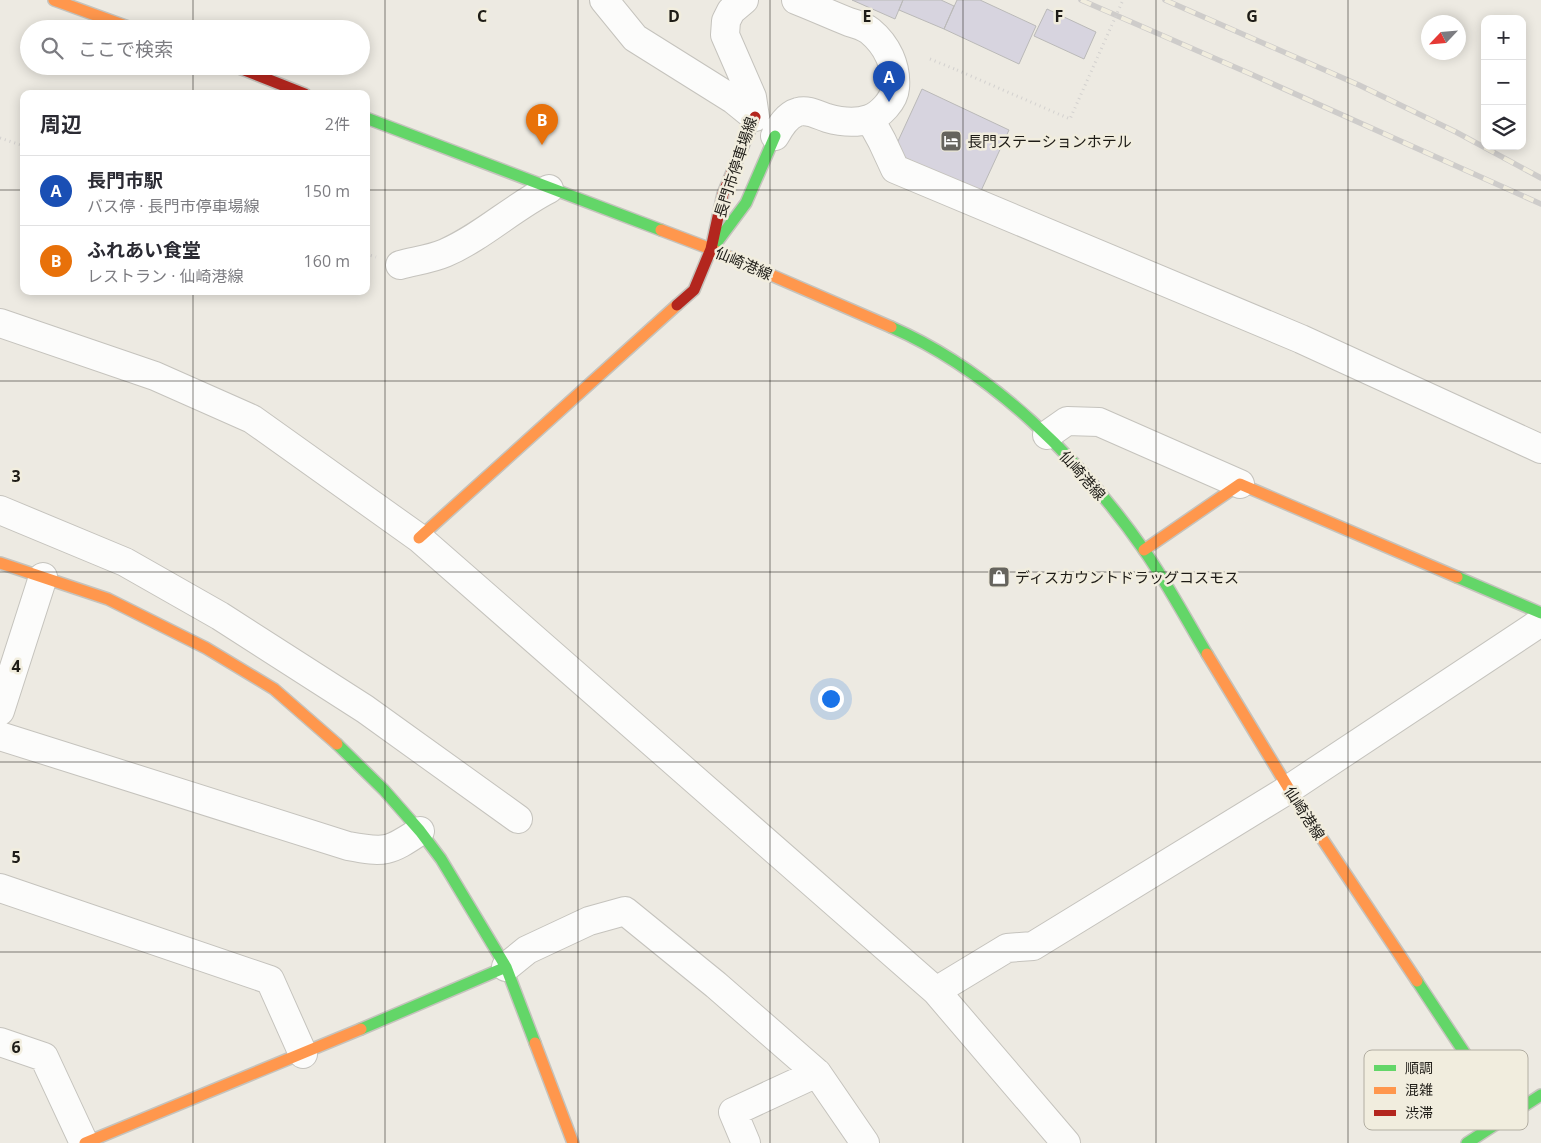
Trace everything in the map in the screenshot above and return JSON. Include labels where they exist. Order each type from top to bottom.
[{"type":"street","points":[[54,0],[109,20]]},
{"type":"street","points":[[604,0],[635,38],[734,100],[755,117]]},
{"type":"street","name":"長門市停車場線","points":[[711,249],[723,194],[755,117],[752,97],[725,35],[726,21],[732,11],[744,0]]},
{"type":"street","points":[[796,0],[869,30],[890,56],[894,66],[895,92],[878,114],[870,119],[895,169],[1301,340],[1541,449]]},
{"type":"street","points":[[257,75],[295,90]]},
{"type":"street","name":"長門市停車場線","points":[[711,249],[746,203],[775,136],[785,120],[798,112],[810,112],[846,122],[870,119]]},
{"type":"street","name":"仙崎港線","points":[[370,120],[711,249],[916,338],[955,362],[996,391],[1047,435],[1097,488],[1144,550],[1289,788],[1463,1050]]},
{"type":"street","points":[[400,265],[444,254],[477,235],[530,198],[549,189]]},
{"type":"street","points":[[419,538],[694,290],[711,249]]},
{"type":"street","points":[[0,323],[154,376],[252,419],[419,538],[936,992],[1066,1143]]},
{"type":"street","points":[[1047,435],[1067,421],[1099,422],[1541,614]]},
{"type":"street","points":[[1144,550],[1240,484]]},
{"type":"street","points":[[0,510],[125,562],[220,616],[365,709],[518,819]]},
{"type":"street","points":[[0,563],[108,599],[206,648],[274,689],[325,732],[384,790],[420,831],[441,859],[506,967],[573,1143]]},
{"type":"street","points":[[0,711],[43,577]]},
{"type":"street","points":[[936,992],[1006,948],[1033,946],[1289,788],[1541,622]]},
{"type":"street","points":[[0,736],[348,846],[370,850],[386,850],[397,846],[420,831]]},
{"type":"street","points":[[0,888],[270,980],[303,1054]]},
{"type":"street","points":[[0,1042],[44,1057],[85,1143],[303,1054],[506,967],[527,950],[589,921],[625,911],[716,985],[817,1073],[865,1143]]},
{"type":"street","points":[[746,1143],[733,1112],[817,1073]]},
{"type":"street","points":[[1528,1103],[1541,1095]]},
{"type":"street","points":[[1467,1143],[1487,1130]]},
{"type":"path","points":[[930,59],[1070,119],[1124,0]]},
{"type":"path","points":[[0,138],[20,145]]},
{"type":"building","points":[[852,0],[903,0],[895,19]]},
{"type":"building","points":[[903,0],[941,0],[954,6],[944,29],[899,10]]},
{"type":"building","points":[[957,0],[980,0],[1036,26],[1019,64],[944,29]]},
{"type":"building","points":[[1047,9],[1096,32],[1084,59],[1034,36]]},
{"type":"building","name":"長門ステーションホテル","points":[[922,89],[1009,130],[980,193],[893,152]]},
{"type":"railway","points":[[1081,0],[1541,204]]},
{"type":"railway","points":[[1165,0],[1359,85],[1456,132],[1541,178]]},
{"type":"traffic: fast","points":[[370,120],[661,230]]},
{"type":"traffic: fast","points":[[717,242],[746,203],[775,136]]},
{"type":"traffic: fast","points":[[891,327],[928,346],[964,368],[999,393],[1063,451],[1092,483],[1144,550],[1169,588],[1207,654]]},
{"type":"traffic: fast","points":[[1457,577],[1541,613]]},
{"type":"traffic: fast","points":[[337,744],[384,790],[420,831],[441,859],[506,967],[535,1043]]},
{"type":"traffic: fast","points":[[361,1029],[506,967]]},
{"type":"traffic: fast","points":[[1417,981],[1463,1050]]},
{"type":"traffic: fast","points":[[1528,1103],[1541,1095]]},
{"type":"traffic: fast","points":[[1467,1143],[1487,1130]]},
{"type":"traffic: slow","points":[[54,0],[109,20]]},
{"type":"traffic: slow","points":[[661,230],[711,249],[891,327]]},
{"type":"traffic: slow","points":[[419,538],[677,305]]},
{"type":"traffic: slow","points":[[1144,550],[1240,484],[1457,577]]},
{"type":"traffic: slow","points":[[0,563],[108,599],[206,648],[274,689],[337,744]]},
{"type":"traffic: slow","points":[[1207,654],[1289,789],[1417,981]]},
{"type":"traffic: slow","points":[[85,1143],[361,1029]]},
{"type":"traffic: slow","points":[[535,1043],[573,1143]]},
{"type":"traffic: jam","points":[[257,75],[295,90]]},
{"type":"traffic: jam","points":[[677,305],[694,290],[711,249],[723,194],[755,117]]},
{"type":"place","name":"長門市駅","points":[[889,102]]},
{"type":"place","name":"長門ステーションホテル","points":[[951,141]]},
{"type":"place","name":"ふれあい食堂","points":[[542,145]]},
{"type":"place","name":"ディスカウントドラッグコスモス","points":[[999,577]]}]
